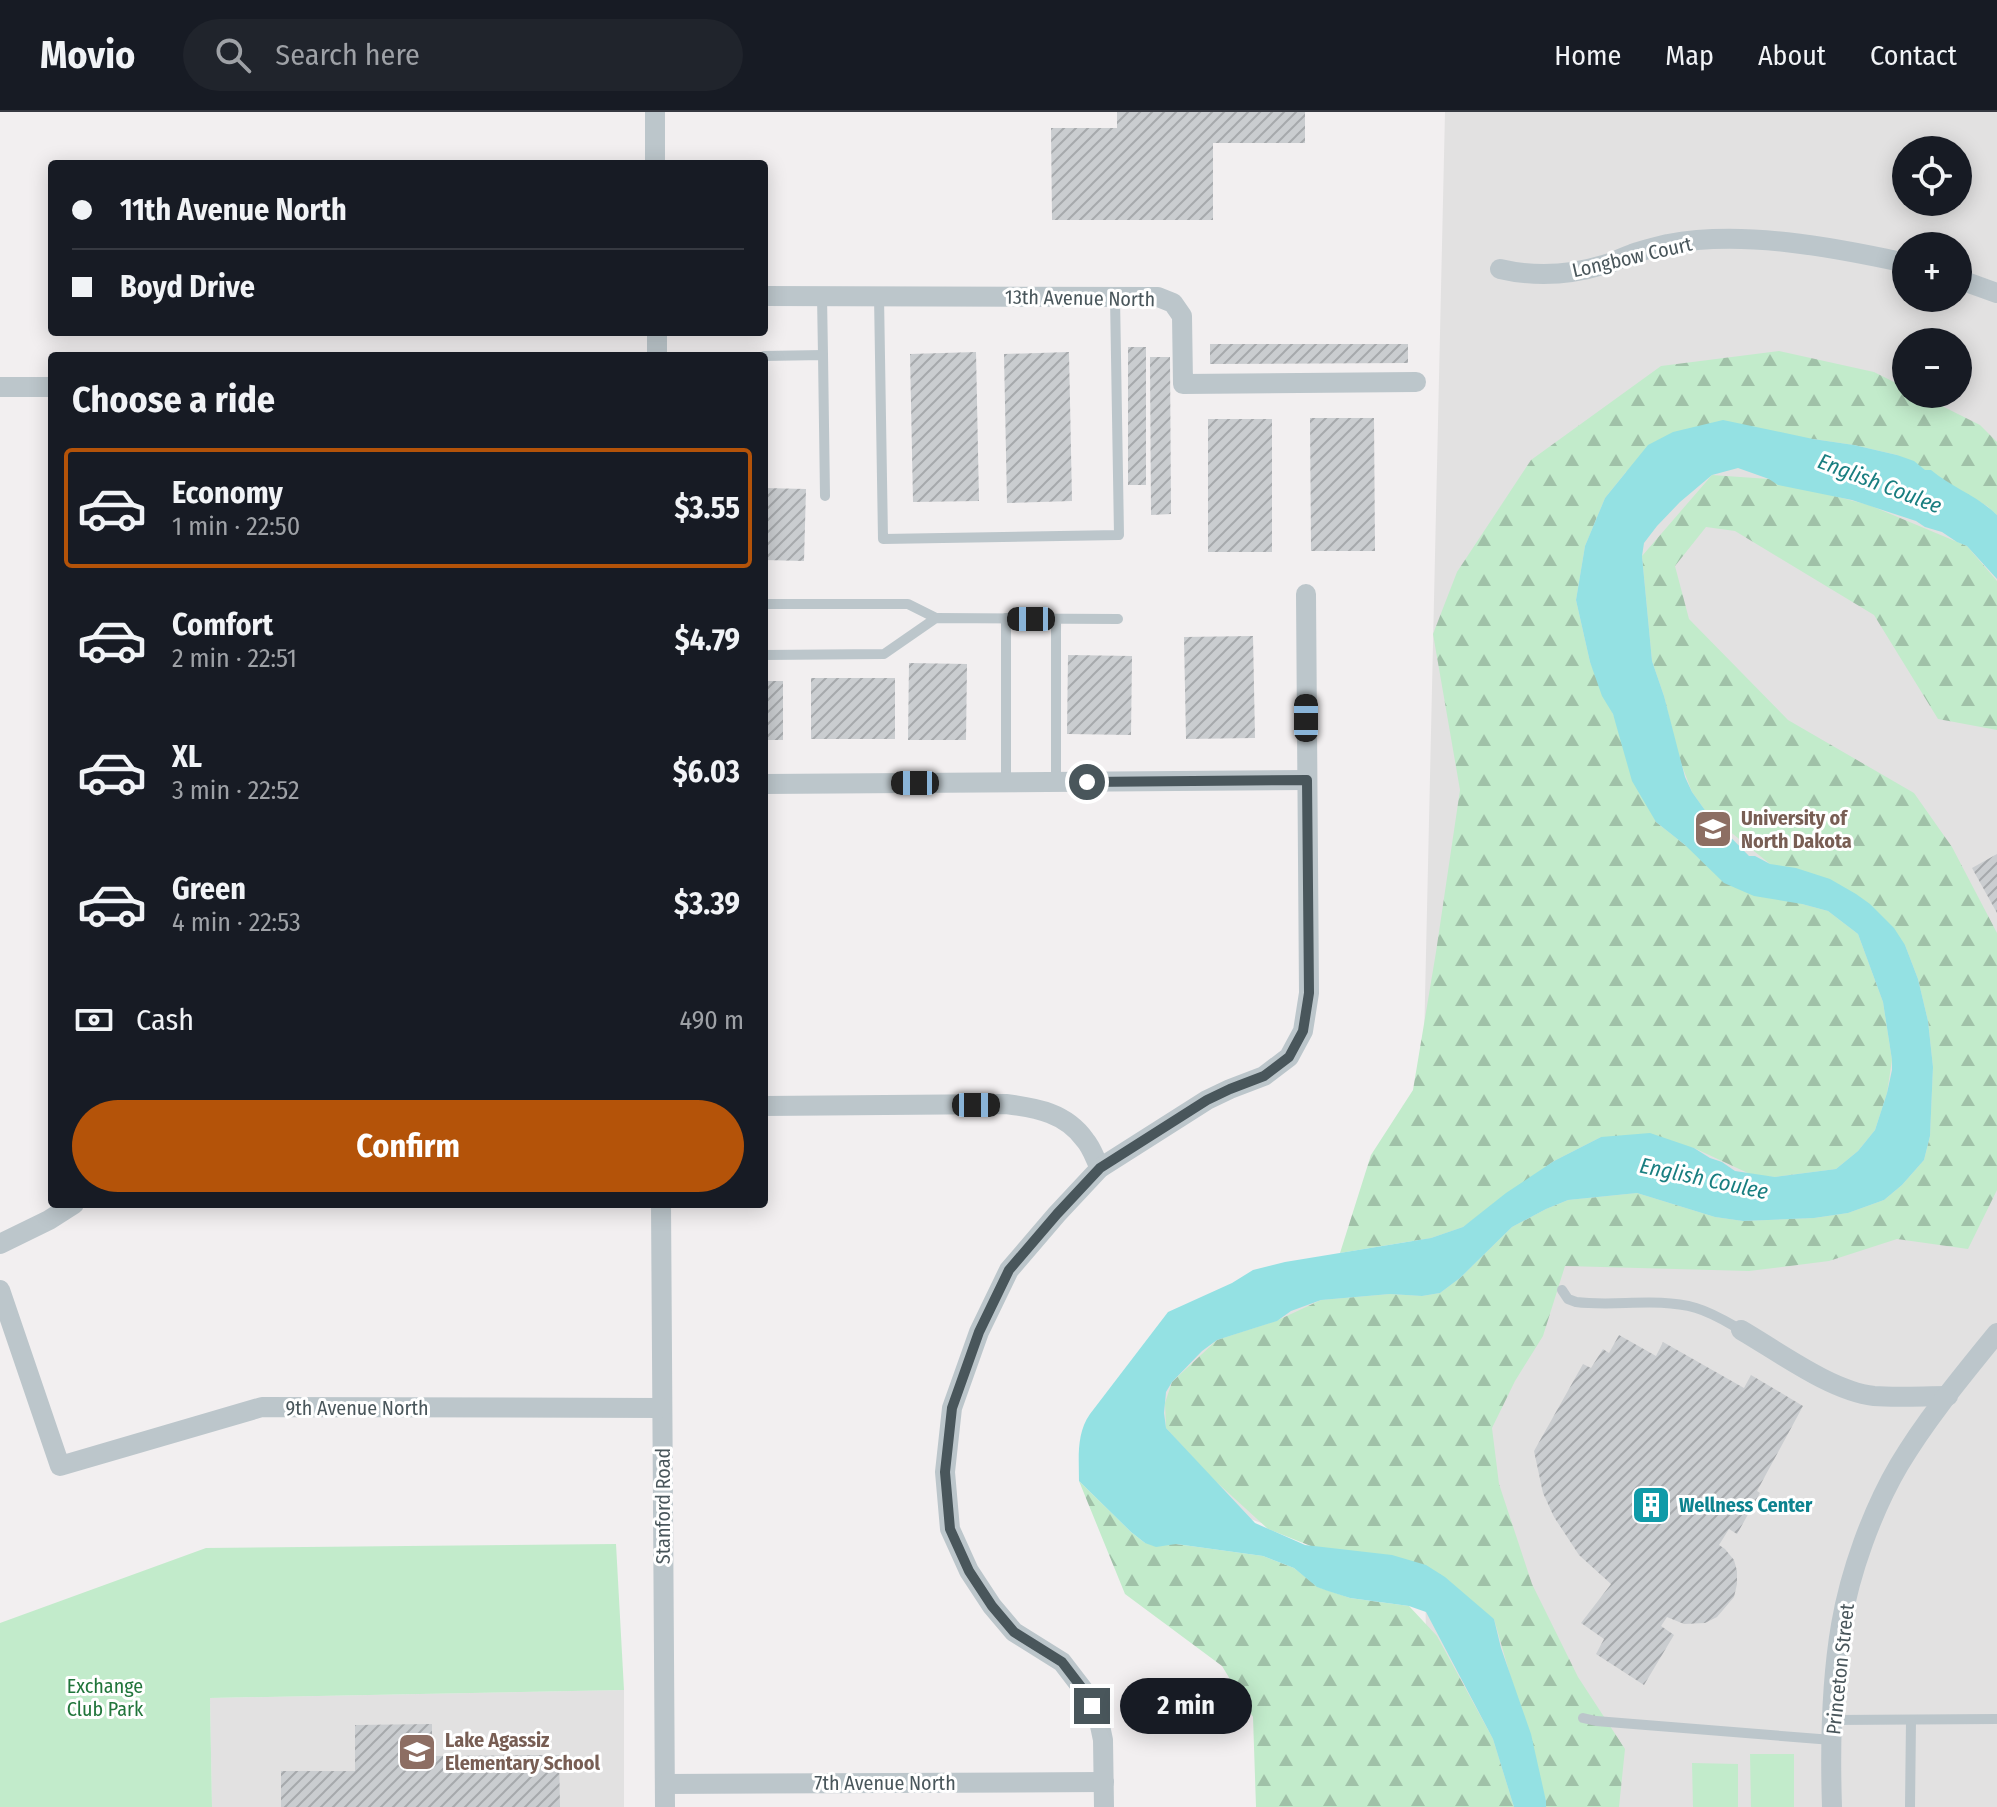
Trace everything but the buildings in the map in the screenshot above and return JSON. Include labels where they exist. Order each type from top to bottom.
[{"type":"street","points":[[655,112],[655,160]]},
{"type":"street","name":"Longbow Court","points":[[1500,269],[1526,274],[1575,272],[1669,244],[1714,240],[1811,244],[1892,260]]},
{"type":"street","points":[[1972,284],[1997,293]]},
{"type":"street","name":"13th Avenue North","points":[[768,296],[1158,297],[1173,303],[1182,316],[1183,384],[1416,382]]},
{"type":"street","points":[[0,387],[48,387]]},
{"type":"street","points":[[1104,1807],[1103,1740],[1099,1721],[1085,1692],[1062,1662],[1014,1632],[992,1606],[969,1571],[950,1529],[945,1472],[952,1408],[979,1332],[1009,1270],[1057,1214],[1100,1168],[1207,1100],[1264,1076],[1289,1057],[1303,1031],[1309,993],[1306,594]]},
{"type":"street","points":[[768,784],[1307,780]]},
{"type":"street","points":[[768,1106],[1006,1104],[1036,1108],[1066,1120],[1086,1140],[1100,1168]]},
{"type":"street","points":[[0,1244],[68,1208]]},
{"type":"street","name":"Stanford Road","points":[[661,1208],[665,1807]]},
{"type":"street","name":"9th Avenue North","points":[[0,1290],[60,1466],[262,1407],[662,1408]]},
{"type":"street","points":[[1741,1330],[1825,1380],[1852,1390],[1872,1396],[1948,1396]]},
{"type":"street","name":"Princeton Street","points":[[1832,1807],[1833,1730],[1841,1624],[1852,1577],[1877,1511],[1899,1466],[1997,1333]]},
{"type":"street","name":"7th Avenue North","points":[[665,1784],[1104,1782]]},
{"type":"lane","points":[[822,296],[825,496]]},
{"type":"lane","points":[[879,296],[883,539],[1119,535],[1115,297]]},
{"type":"lane","points":[[768,356],[823,355]]},
{"type":"lane","points":[[768,604],[908,604],[936,618],[1118,619]]},
{"type":"lane","points":[[768,655],[884,654],[936,618]]},
{"type":"lane","points":[[1006,618],[1006,782]]},
{"type":"lane","points":[[1056,619],[1056,782]]},
{"type":"lane","points":[[1562,1290],[1568,1299],[1576,1302],[1673,1303],[1716,1315],[1741,1330]]},
{"type":"lane","points":[[1583,1718],[1833,1730],[1911,1720],[1997,1719]]},
{"type":"lane","points":[[1910,1807],[1911,1720]]},
{"type":"shaded area","name":"University of North Dakota","points":[[1445,112],[1997,112],[1997,1807],[1429,1807],[1425,1580],[1210,1505],[1148,1472],[1174,1351],[1419,1264]]},
{"type":"shaded area","name":"Lake Agassiz Elementary School","points":[[624,1690],[624,1807],[212,1807],[210,1698]]},
{"type":"green space","points":[[1779,351],[1874,372],[1892,381],[1892,408],[1946,408],[1980,425],[1997,442],[1997,515],[1987,506],[1897,455],[1813,439],[1626,472],[1605,498],[1585,546],[1576,600],[1590,662],[1656,822],[1685,845],[1802,904],[1828,911],[1858,934],[1883,1002],[1892,1060],[1887,1093],[1875,1130],[1858,1151],[1836,1169],[1775,1177],[1752,1175],[1694,1148],[1601,1137],[1554,1161],[1463,1227],[1431,1238],[1340,1253],[1371,1155],[1413,1090],[1436,952],[1460,790],[1433,634],[1457,572],[1531,460],[1661,366]]},
{"type":"green space","points":[[1712,475],[1769,479],[1869,505],[1967,546],[1997,581],[1997,730],[1938,719],[1874,615],[1735,531],[1706,527],[1675,566],[1689,619],[1788,720],[1914,793],[1952,847],[1997,933],[1997,1190],[1968,1249],[1897,1239],[1829,1261],[1749,1271],[1565,1266],[1543,1336],[1515,1381],[1492,1428],[1499,1484],[1532,1584],[1578,1677],[1625,1749],[1619,1807],[1546,1807],[1494,1619],[1268,1529],[1211,1477],[1166,1428],[1165,1403],[1172,1382],[1217,1340],[1276,1321],[1321,1300],[1440,1293],[1460,1278],[1512,1227],[1568,1200],[1637,1193],[1715,1217],[1743,1221],[1814,1218],[1848,1213],[1884,1200],[1924,1160],[1930,1136],[1933,1067],[1928,1021],[1918,979],[1905,945],[1770,864],[1707,813],[1692,792],[1679,758],[1652,661],[1642,556]]},
{"type":"green space","points":[[1079,1481],[1145,1543],[1176,1544],[1263,1556],[1294,1568],[1318,1587],[1350,1598],[1409,1606],[1437,1636],[1493,1739],[1514,1807],[1256,1807],[1253,1717],[1222,1666],[1125,1594]]},
{"type":"green space","name":"Exchange Club Park","points":[[616,1544],[624,1690],[210,1698],[212,1807],[0,1807],[0,1623],[206,1548]]},
{"type":"green space","points":[[1750,1754],[1794,1754],[1794,1807],[1751,1807]]},
{"type":"green space","points":[[1692,1763],[1738,1764],[1738,1807],[1693,1807]]},
{"type":"water","name":"English Coulee","points":[[1723,420],[1897,455],[1914,461],[1925,470],[1931,470],[1997,515],[1997,579],[1967,546],[1942,532],[1852,500],[1778,485],[1738,468],[1712,475],[1680,502],[1644,543],[1642,556],[1652,661],[1692,792],[1707,813],[1749,856],[1830,879],[1870,904],[1894,928],[1905,945],[1918,979],[1928,1021],[1933,1067],[1930,1136],[1924,1160],[1884,1200],[1848,1213],[1814,1218],[1743,1221],[1715,1217],[1637,1193],[1568,1200],[1512,1227],[1460,1278],[1440,1293],[1321,1300],[1291,1311],[1277,1321],[1217,1340],[1202,1351],[1166,1392],[1166,1428],[1255,1523],[1305,1545],[1392,1555],[1426,1565],[1445,1577],[1494,1619],[1531,1734],[1546,1801],[1546,1807],[1514,1807],[1493,1739],[1426,1612],[1328,1591],[1317,1587],[1294,1568],[1263,1556],[1176,1544],[1156,1547],[1145,1543],[1079,1481],[1080,1438],[1090,1414],[1168,1312],[1253,1270],[1431,1238],[1463,1227],[1554,1161],[1601,1137],[1650,1133],[1694,1148],[1735,1171],[1775,1177],[1836,1169],[1858,1151],[1875,1130],[1887,1093],[1892,1060],[1883,1002],[1858,934],[1828,911],[1754,896],[1724,883],[1656,822],[1632,781],[1613,714],[1602,696],[1590,662],[1576,600],[1585,546],[1605,498],[1648,445],[1673,432]]},
{"type":"place","name":"University of North Dakota","points":[[1713,829]]},
{"type":"place","name":"Wellness Center","points":[[1651,1505]]},
{"type":"place","name":"Lake Agassiz Elementary School","points":[[417,1752]]},
{"type":"route","points":[[1087,782],[1307,780],[1309,993],[1303,1031],[1289,1057],[1264,1076],[1207,1100],[1100,1168],[1057,1214],[1009,1270],[979,1332],[952,1408],[945,1472],[950,1529],[969,1571],[1014,1632],[1062,1662],[1092,1706]]}]
